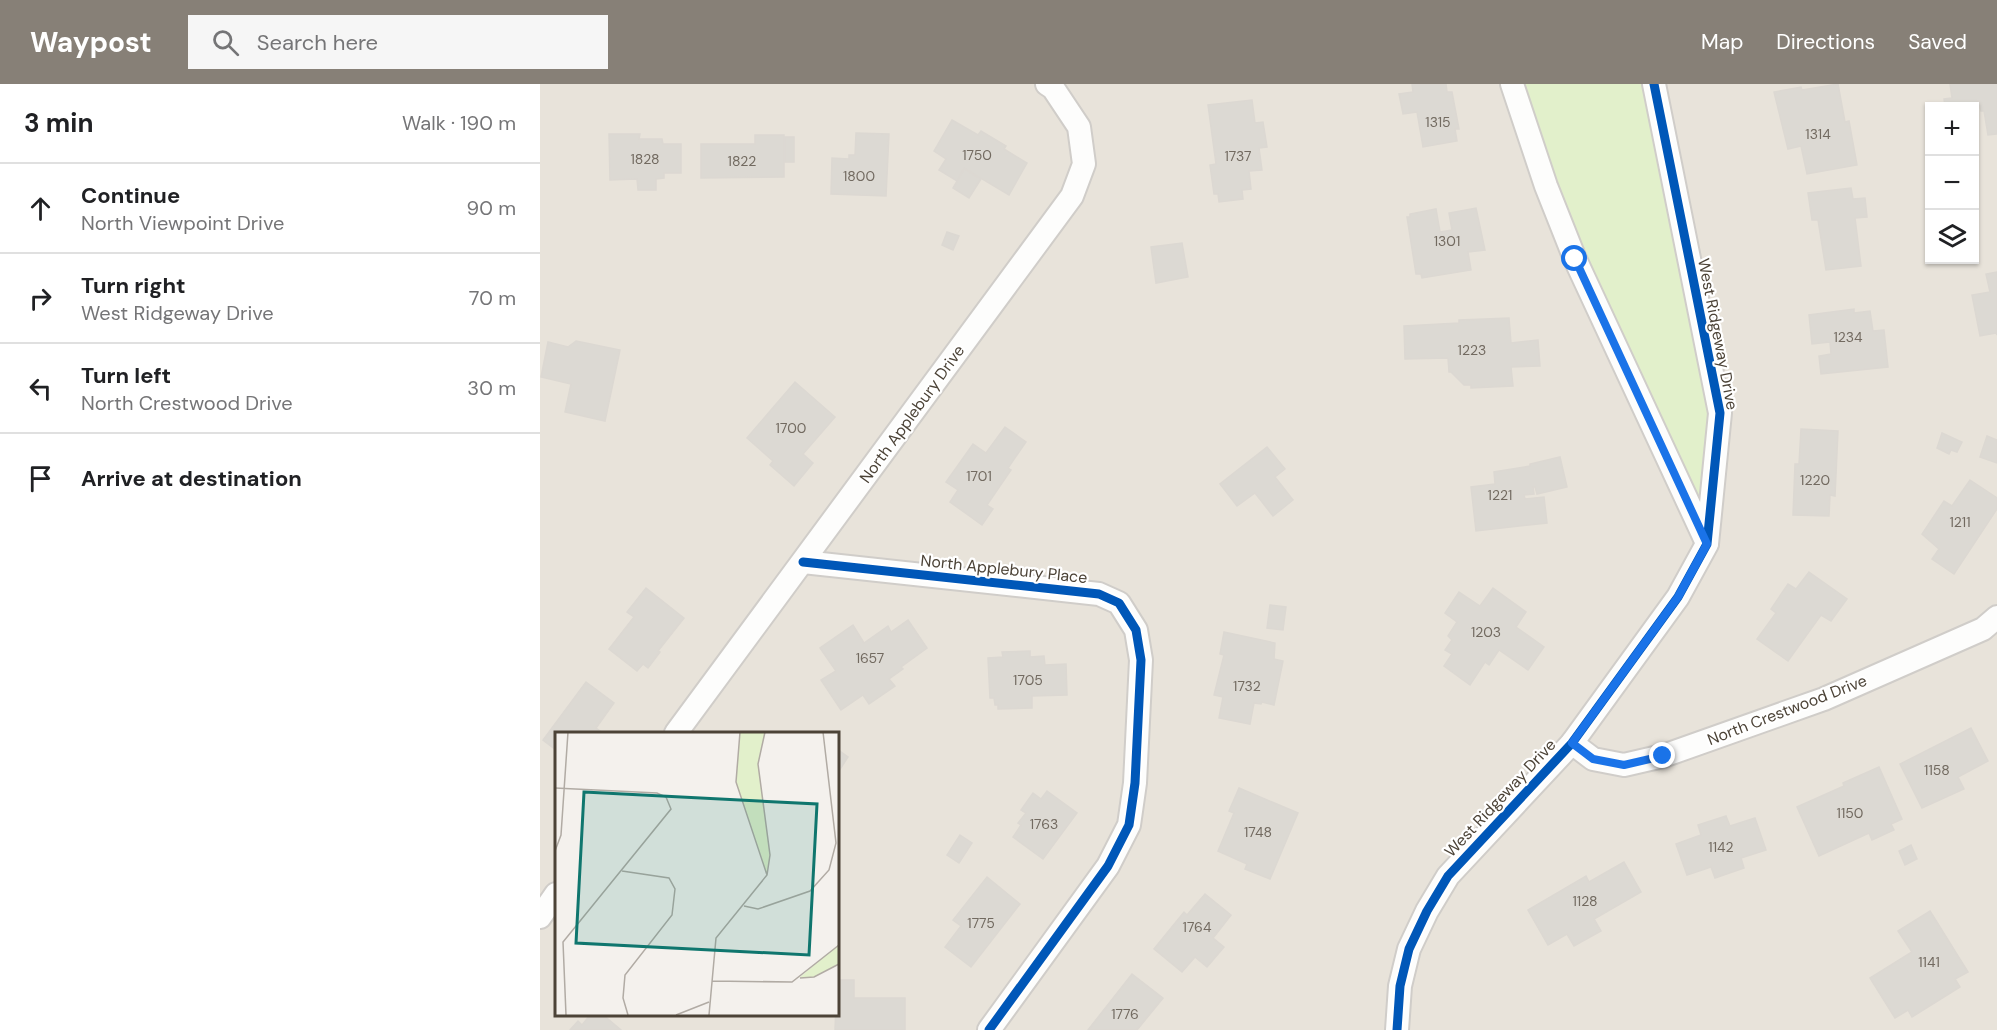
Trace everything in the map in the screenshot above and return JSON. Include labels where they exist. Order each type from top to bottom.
[{"type":"street","name":"North Applebury Drive","points":[[677,732],[1072,196],[1084,164],[1079,127],[1053,88],[1047,84]]},
{"type":"street","points":[[1512,84],[1535,155],[1575,259],[1707,544]]},
{"type":"street","name":"West Ridgeway Drive","points":[[1397,1030],[1400,986],[1409,949],[1427,910],[1448,876],[1572,743],[1678,597],[1707,544],[1720,413],[1654,84]]},
{"type":"street","name":"North Applebury Place","points":[[803,562],[1098,594],[1119,603],[1136,630],[1141,660],[1135,783],[1129,825],[1108,866],[989,1030]]},
{"type":"street","name":"North Crestwood Drive","points":[[1572,743],[1593,759],[1624,765],[1663,756],[1824,699],[1983,628],[1997,617]]},
{"type":"street","points":[[540,917],[555,895]]},
{"type":"shaded area","points":[[540,84],[1997,84],[1997,1030],[540,1030]]},
{"type":"green space","points":[[1512,84],[1654,84],[1720,413],[1707,544]]},
{"type":"building","points":[[1412,84],[1446,84],[1447,92],[1452,92],[1459,129],[1455,129],[1457,141],[1423,147],[1417,112],[1403,114],[1399,94],[1413,92]]},
{"type":"building","points":[[1838,84],[1845,122],[1849,121],[1857,165],[1807,174],[1801,146],[1788,149],[1774,92]]},
{"type":"building","points":[[1950,84],[1997,84],[1997,134],[1988,135],[1984,111],[1981,111],[1979,101],[1944,102],[1944,99],[1952,98]]},
{"type":"building","points":[[1252,100],[1255,123],[1263,122],[1267,147],[1259,148],[1262,170],[1249,171],[1251,189],[1242,190],[1243,199],[1219,202],[1218,194],[1214,194],[1210,165],[1216,164],[1208,105]]},
{"type":"building","points":[[952,120],[978,135],[981,131],[1006,146],[1004,149],[1027,163],[1009,195],[964,168],[957,181],[939,170],[946,159],[934,151]]},
{"type":"building","points":[[856,133],[889,134],[886,196],[831,194],[832,158],[849,159],[849,155],[855,155]]},
{"type":"building","points":[[609,134],[640,134],[639,139],[662,139],[663,144],[681,144],[681,173],[664,173],[664,178],[656,179],[656,190],[638,190],[637,179],[610,180]]},
{"type":"building","points":[[755,135],[784,135],[784,177],[701,178],[701,144],[755,144]]},
{"type":"building","points":[[785,137],[794,137],[794,162],[785,162]]},
{"type":"building","points":[[964,169],[981,179],[969,198],[953,188]]},
{"type":"building","points":[[1851,188],[1853,199],[1865,198],[1867,217],[1855,218],[1861,266],[1826,270],[1818,220],[1812,220],[1808,193]]},
{"type":"building","points":[[1476,208],[1485,250],[1468,252],[1471,270],[1422,278],[1421,274],[1416,274],[1407,217],[1410,217],[1410,214],[1436,209],[1440,232],[1452,230],[1449,213]]},
{"type":"building","points":[[947,232],[959,236],[953,250],[942,245]]},
{"type":"building","points":[[1182,243],[1188,277],[1156,283],[1151,247]]},
{"type":"building","points":[[1997,272],[1997,335],[1996,333],[1980,336],[1972,295],[1990,292],[1986,274]]},
{"type":"building","points":[[1854,309],[1854,313],[1870,311],[1873,331],[1884,330],[1888,367],[1821,374],[1819,356],[1831,354],[1830,342],[1812,344],[1809,315]]},
{"type":"building","points":[[1509,318],[1511,343],[1538,340],[1540,366],[1511,367],[1513,386],[1471,388],[1471,385],[1464,385],[1449,372],[1448,358],[1405,359],[1404,326],[1459,323],[1459,320]]},
{"type":"building","points":[[576,341],[620,350],[605,421],[565,412],[571,384],[541,377],[548,342],[568,347]]},
{"type":"building","points":[[795,382],[835,417],[803,454],[813,463],[794,486],[770,465],[773,461],[747,438]]},
{"type":"building","points":[[1005,427],[1026,442],[1008,468],[1011,470],[987,505],[993,509],[982,525],[950,502],[958,490],[946,482],[973,444],[986,453]]},
{"type":"building","points":[[1801,429],[1838,431],[1835,496],[1830,495],[1829,516],[1793,515],[1795,464],[1799,464]]},
{"type":"building","points":[[1942,433],[1962,442],[1957,452],[1951,450],[1949,454],[1937,448]]},
{"type":"building","points":[[1987,436],[1997,440],[1997,463],[1980,457]]},
{"type":"building","points":[[1267,447],[1285,469],[1275,477],[1293,500],[1273,516],[1255,493],[1237,506],[1220,484]]},
{"type":"building","points":[[1560,457],[1567,487],[1537,494],[1533,487],[1534,494],[1524,495],[1525,499],[1544,497],[1547,523],[1476,531],[1471,487],[1495,484],[1494,472],[1530,466],[1530,464]]},
{"type":"building","points":[[1970,480],[1997,498],[1997,509],[1954,574],[1932,559],[1939,549],[1922,534],[1944,501],[1952,506]]},
{"type":"building","points":[[1809,572],[1847,599],[1831,621],[1821,615],[1788,661],[1757,639],[1776,613],[1771,609],[1788,584],[1796,589]]},
{"type":"building","points":[[646,588],[684,618],[658,651],[660,652],[648,668],[643,664],[637,671],[609,649],[634,617],[627,612]]},
{"type":"building","points":[[1493,588],[1526,612],[1516,627],[1544,647],[1528,670],[1499,650],[1489,665],[1485,662],[1470,685],[1444,666],[1452,654],[1445,650],[1452,640],[1448,636],[1457,622],[1445,613],[1459,592],[1480,606]]},
{"type":"building","points":[[1270,605],[1286,607],[1283,630],[1267,628]]},
{"type":"building","points":[[908,620],[927,648],[889,679],[895,686],[869,704],[863,695],[841,710],[821,680],[836,671],[820,648],[853,625],[864,643],[888,626],[891,632]]},
{"type":"building","points":[[1224,632],[1275,643],[1274,659],[1283,661],[1274,705],[1254,703],[1250,724],[1219,718],[1223,697],[1214,695],[1224,655],[1220,654]]},
{"type":"building","points":[[1030,651],[1030,657],[1044,656],[1045,665],[1066,664],[1067,695],[1032,696],[1032,708],[998,709],[994,698],[990,698],[988,658],[1003,657],[1002,652]]},
{"type":"building","points":[[586,682],[614,703],[596,728],[602,732],[555,732],[555,749],[543,740]]},
{"type":"building","points":[[1971,728],[1988,761],[1958,777],[1964,789],[1922,808],[1900,764]]},
{"type":"building","points":[[838,750],[848,757],[838,772]]},
{"type":"building","points":[[1879,767],[1902,819],[1891,824],[1894,830],[1872,840],[1869,833],[1819,856],[1797,807]]},
{"type":"building","points":[[1239,788],[1298,813],[1270,879],[1245,869],[1247,864],[1218,851],[1234,813],[1229,811]]},
{"type":"building","points":[[1047,791],[1077,813],[1043,859],[1013,837],[1021,825],[1018,823],[1026,813],[1021,810],[1033,793],[1041,799]]},
{"type":"building","points":[[1726,816],[1730,826],[1755,818],[1766,850],[1741,858],[1744,868],[1715,878],[1711,867],[1687,875],[1676,844],[1701,835],[1698,825]]},
{"type":"building","points":[[960,835],[972,843],[959,863],[947,855]]},
{"type":"building","points":[[1911,845],[1917,859],[1905,865],[1899,851]]},
{"type":"building","points":[[1624,862],[1641,892],[1594,919],[1601,931],[1574,946],[1567,934],[1548,945],[1528,910],[1586,876],[1589,882]]},
{"type":"building","points":[[987,877],[1020,904],[971,967],[945,947],[961,926],[953,920]]},
{"type":"building","points":[[1205,894],[1231,915],[1213,938],[1224,947],[1207,967],[1195,957],[1182,972],[1154,949],[1184,912],[1187,915]]},
{"type":"building","points":[[1930,911],[1968,972],[1955,979],[1960,987],[1912,1017],[1908,1010],[1895,1018],[1870,978],[1912,952],[1898,931]]},
{"type":"building","points":[[1132,974],[1163,998],[1137,1030],[1088,1030]]},
{"type":"building","points":[[838,980],[854,980],[854,998],[905,998],[905,1030],[835,1030],[836,1015],[838,1015]]},
{"type":"building","points":[[590,1015],[603,1015],[621,1030],[570,1030],[578,1021],[582,1025]]},
{"type":"cycle path","points":[[1397,1030],[1400,986],[1409,949],[1427,911],[1448,876],[1572,743],[1678,597],[1707,544],[1720,413],[1654,84]]},
{"type":"cycle path","points":[[803,562],[1099,594],[1119,603],[1136,630],[1141,660],[1135,783],[1129,825],[1108,866],[989,1030]]},
{"type":"route","points":[[1575,259],[1707,544],[1678,597],[1572,743],[1593,759],[1624,765],[1663,756]]}]
